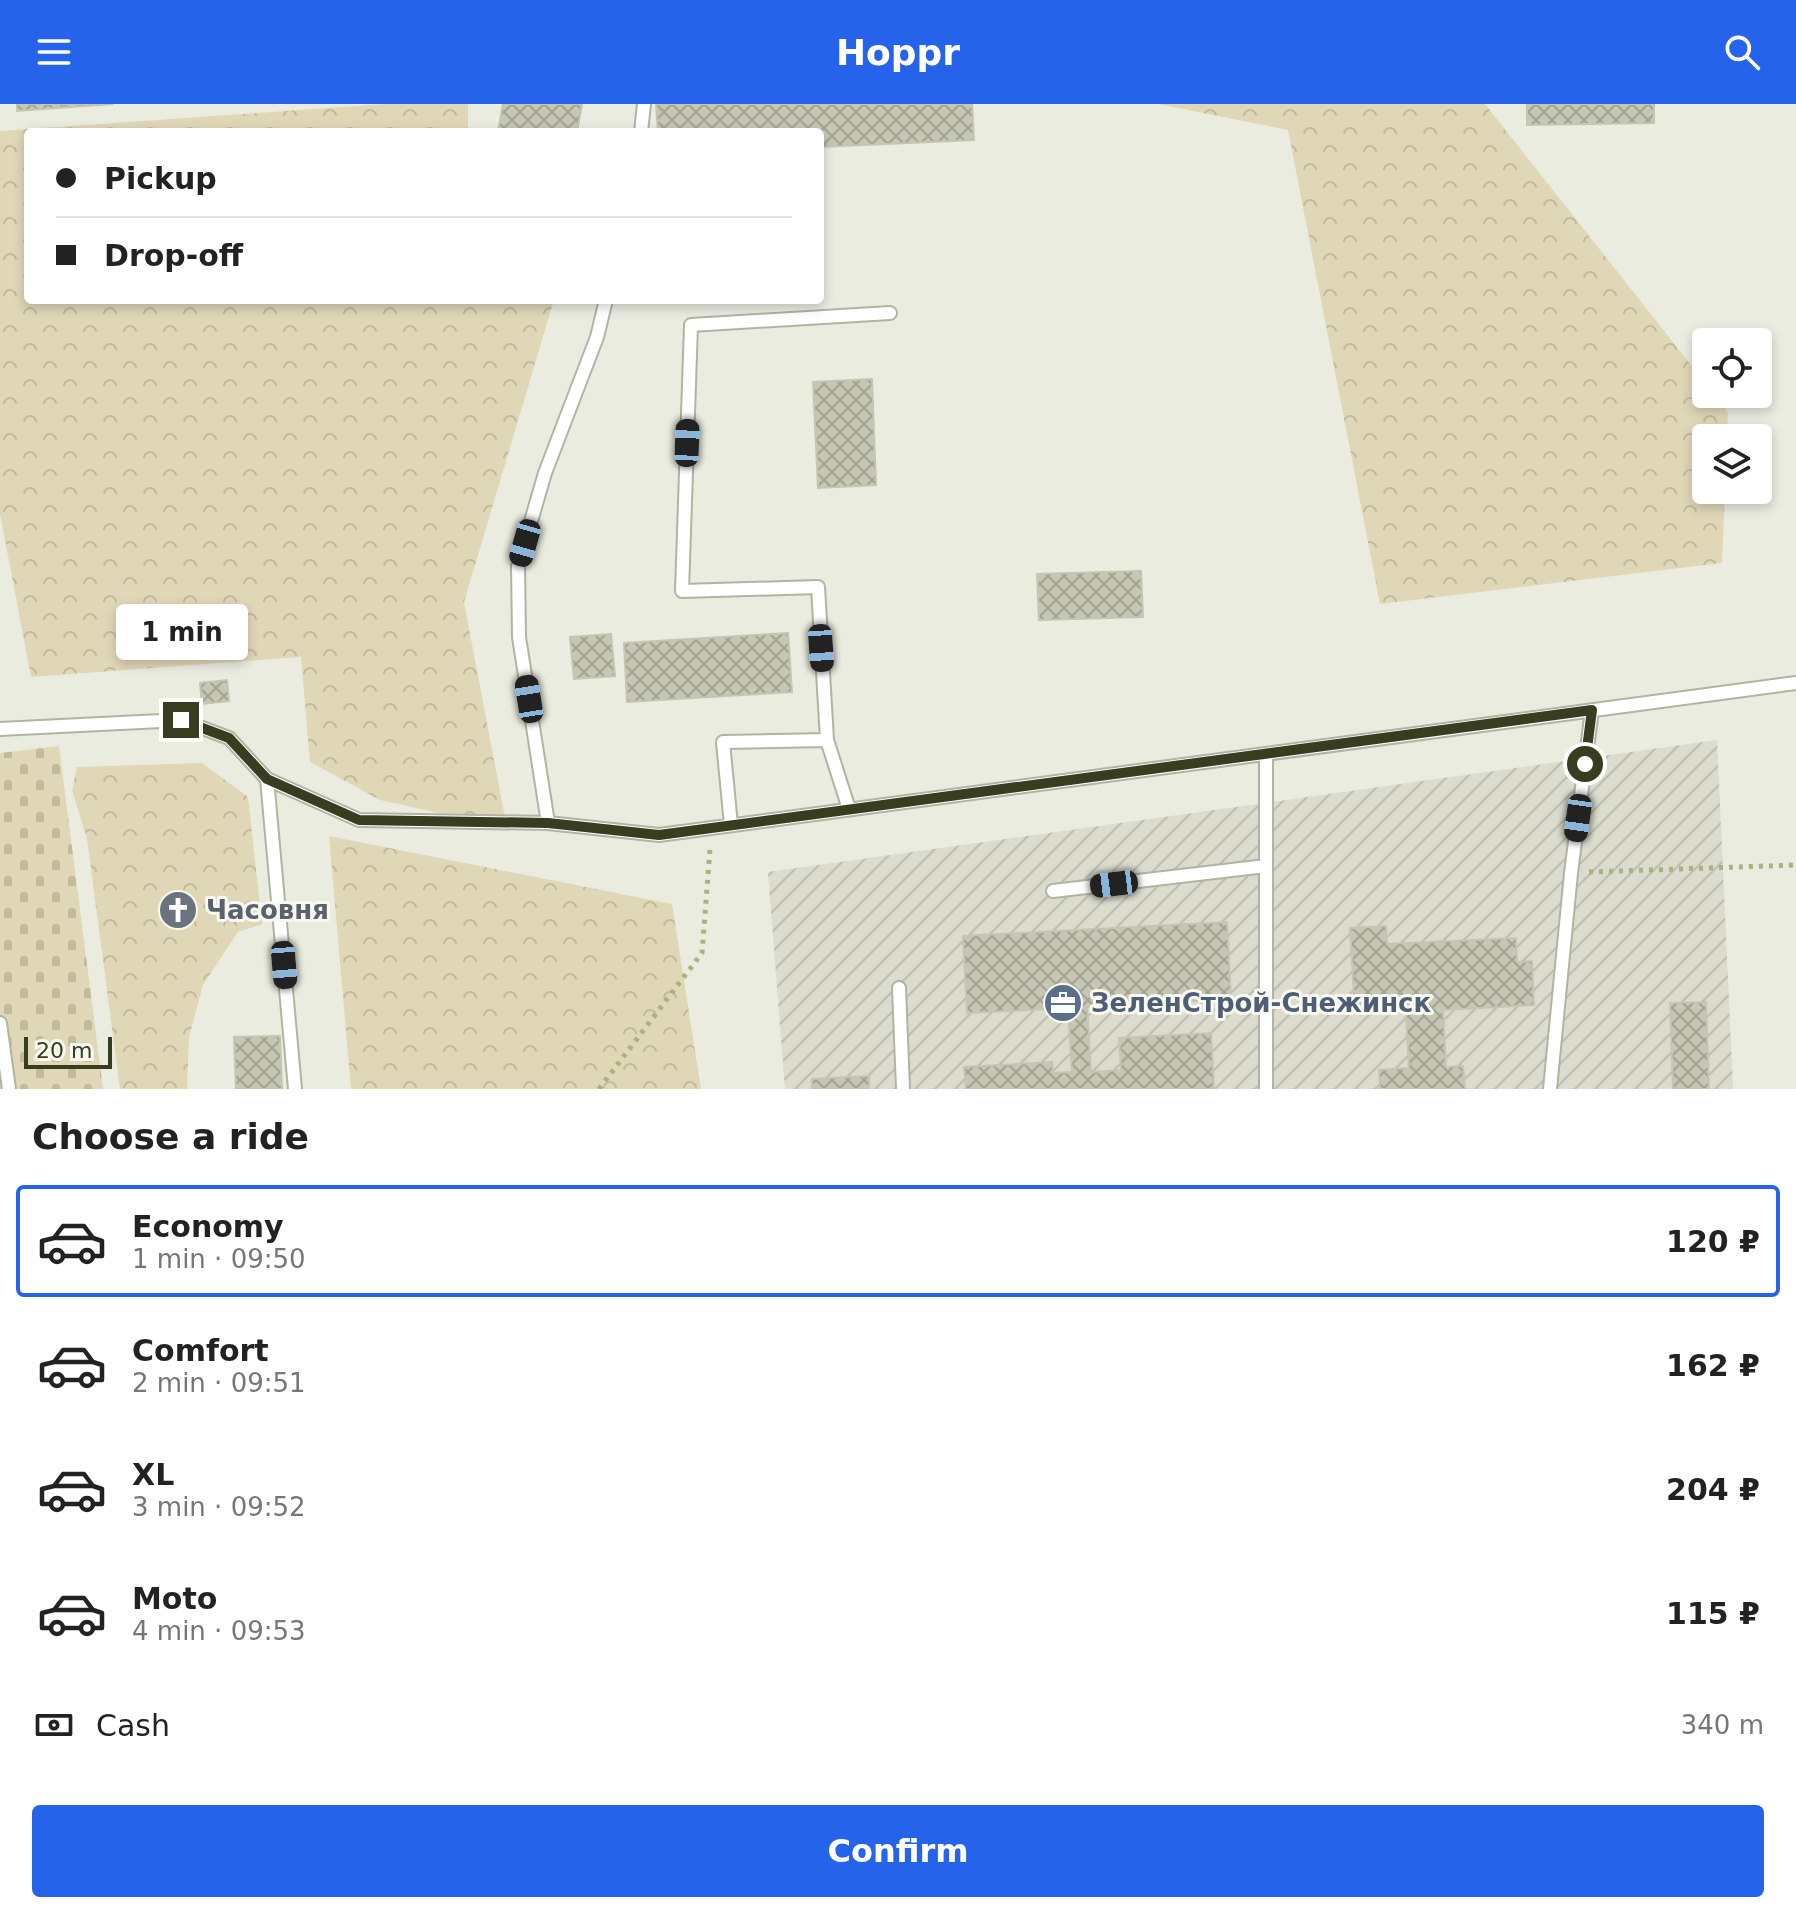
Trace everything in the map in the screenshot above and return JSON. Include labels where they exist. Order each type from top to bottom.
[{"type":"lane","points":[[641,128],[644,104]]},
{"type":"lane","points":[[548,823],[519,637],[518,566],[545,473],[597,337],[605,304]]},
{"type":"lane","points":[[849,809],[827,740],[818,587],[682,591],[691,325],[890,313]]},
{"type":"lane","points":[[0,729],[181,720],[229,738],[267,779],[359,820],[548,823],[659,835],[1796,683]]},
{"type":"lane","points":[[1550,1089],[1571,873],[1592,710]]},
{"type":"lane","points":[[731,825],[723,742],[827,740]]},
{"type":"lane","points":[[1266,754],[1266,1089]]},
{"type":"lane","points":[[267,779],[295,1089]]},
{"type":"lane","points":[[1053,891],[1266,866]]},
{"type":"lane","points":[[899,988],[903,1089]]},
{"type":"lane","points":[[0,1023],[9,1089]]},
{"type":"path","points":[[599,1089],[702,953],[711,828]]},
{"type":"path","points":[[1571,873],[1796,865]]},
{"type":"shaded area","points":[[1717,740],[1733,1089],[785,1089],[768,872]]},
{"type":"green space","points":[[385,104],[468,104],[468,128],[43,128]]},
{"type":"green space","points":[[1158,104],[1485,104],[1692,366],[1692,408],[1724,408],[1728,413],[1728,424],[1692,424],[1692,504],[1724,504],[1722,563],[1380,604],[1288,130]]},
{"type":"green space","points":[[24,129],[24,304],[553,304],[464,602],[507,828],[380,800],[310,762],[301,657],[31,677],[0,514],[0,131]]},
{"type":"green space","points":[[59,746],[103,1089],[0,1089],[0,753]]},
{"type":"green space","points":[[202,763],[248,797],[262,924],[238,932],[203,985],[189,1037],[187,1089],[120,1089],[87,839],[72,790],[77,767]]},
{"type":"green space","points":[[329,836],[672,904],[701,1089],[351,1089]]},
{"type":"building","points":[[17,104],[113,104],[17,111]]},
{"type":"building","points":[[503,104],[582,104],[578,128],[499,128]]},
{"type":"building","points":[[656,104],[972,104],[974,140],[824,147],[824,128],[658,128]]},
{"type":"building","points":[[1527,104],[1654,104],[1654,123],[1527,125]]},
{"type":"building","points":[[872,379],[876,485],[818,488],[813,382]]},
{"type":"building","points":[[1141,571],[1143,617],[1039,620],[1037,574]]},
{"type":"building","points":[[788,633],[792,692],[627,702],[624,643]]},
{"type":"building","points":[[611,634],[615,676],[574,679],[570,637]]},
{"type":"building","points":[[227,680],[229,701],[202,704],[200,683]]},
{"type":"building","name":"ЗеленСтрой-Снежинск","points":[[1227,922],[1231,999],[1087,1007],[1091,1072],[1121,1070],[1119,1038],[1211,1033],[1214,1089],[966,1089],[964,1067],[1052,1062],[1053,1073],[1072,1072],[1068,1008],[967,1013],[963,936]]},
{"type":"building","points":[[1386,926],[1387,944],[1516,938],[1517,962],[1532,961],[1534,1005],[1443,1010],[1446,1067],[1463,1066],[1465,1089],[1380,1089],[1379,1070],[1409,1068],[1406,1012],[1355,1014],[1350,928]]},
{"type":"building","points":[[1706,1002],[1709,1089],[1673,1089],[1670,1003]]},
{"type":"building","points":[[280,1036],[282,1089],[236,1089],[234,1037]]},
{"type":"building","points":[[869,1076],[869,1089],[812,1089],[812,1079]]},
{"type":"place","name":"Часовня","points":[[178,910]]},
{"type":"place","name":"ЗеленСтрой-Снежинск","points":[[1063,1003]]},
{"type":"route","points":[[181,720],[229,738],[267,779],[359,820],[548,823],[659,835],[1592,710],[1585,764]]}]
